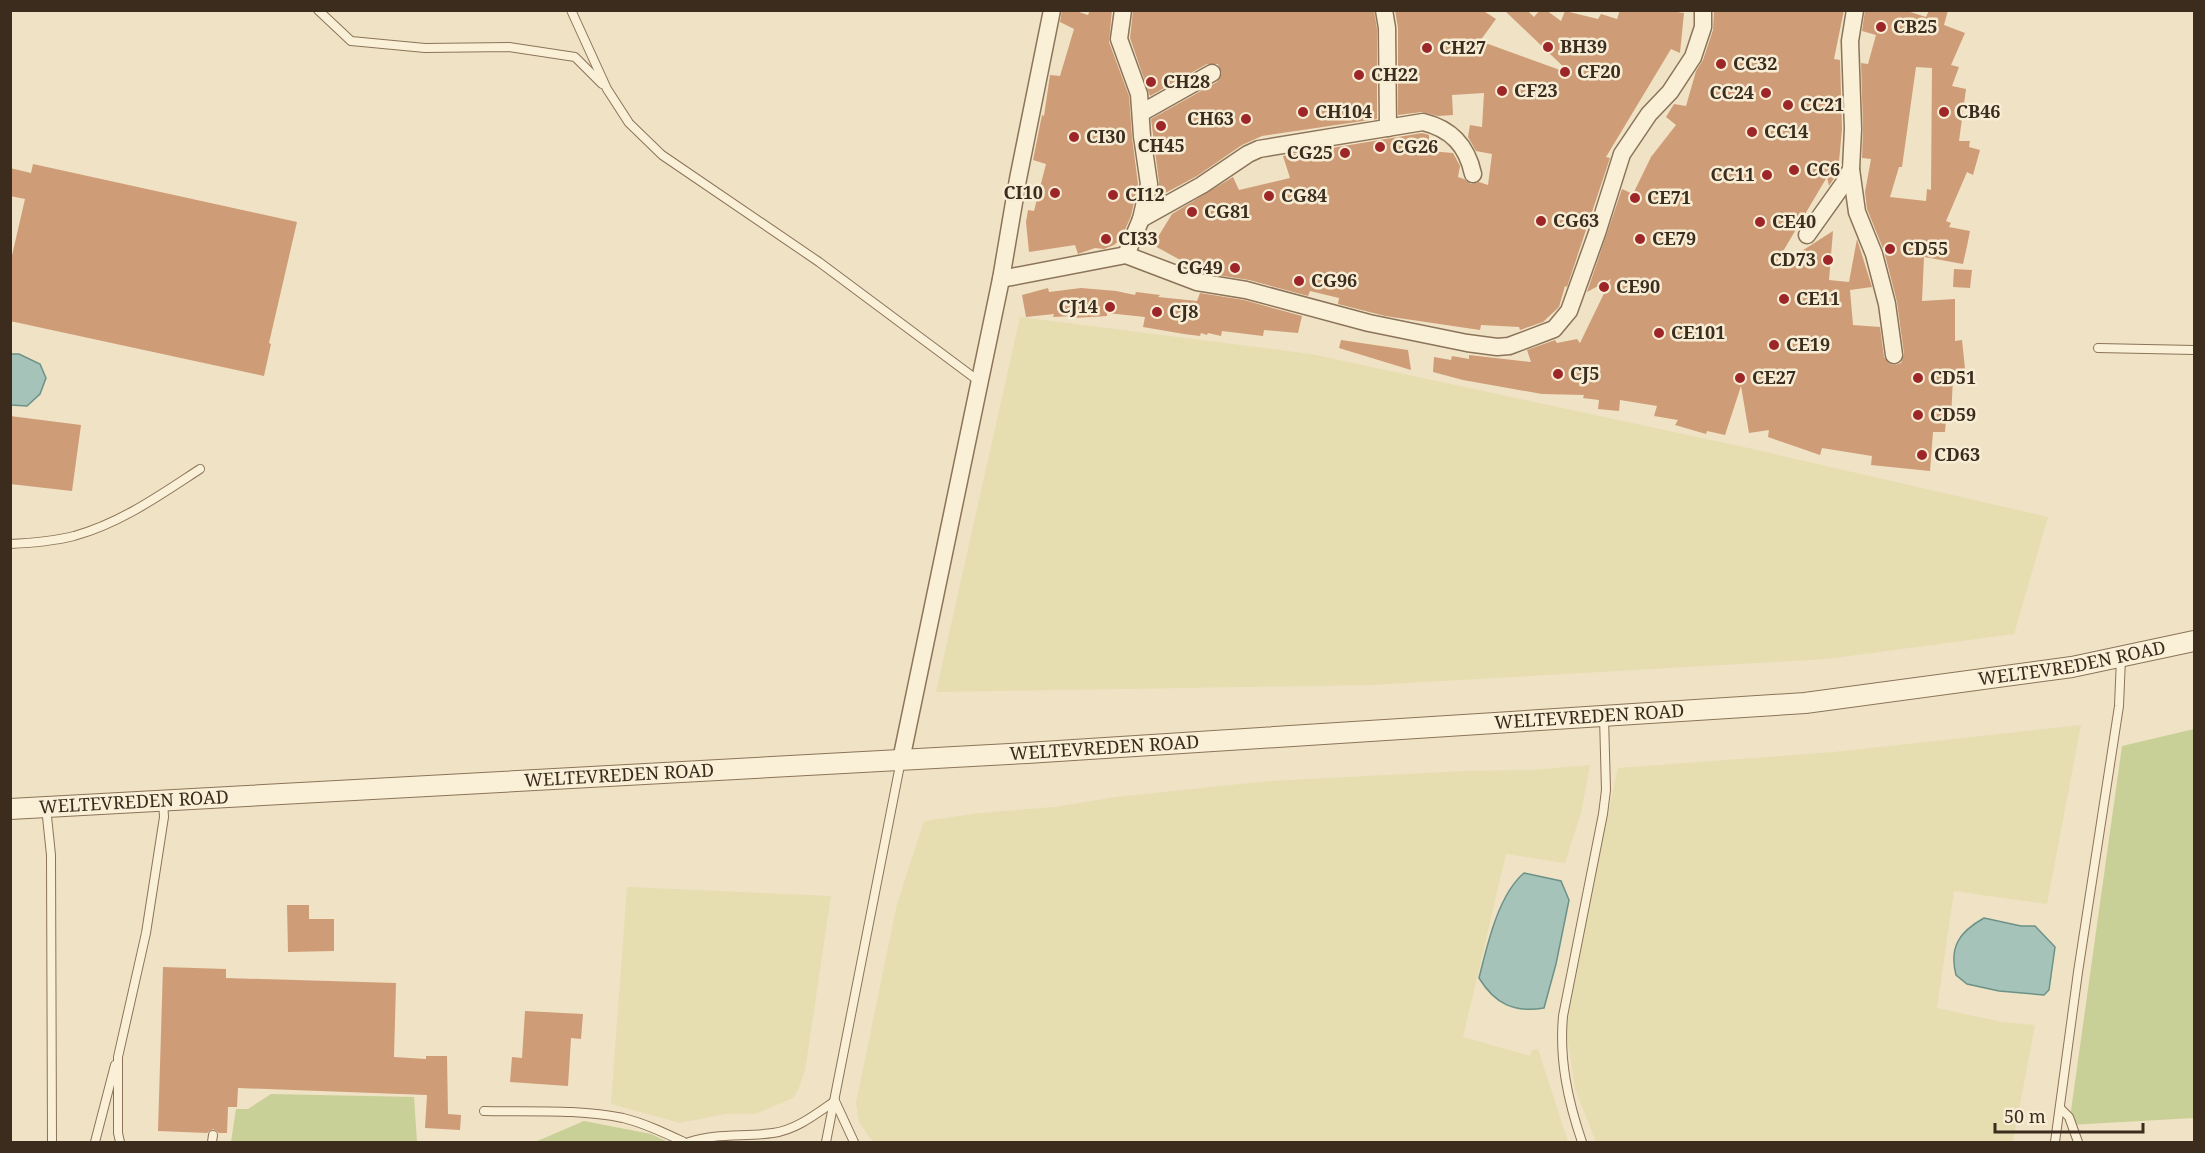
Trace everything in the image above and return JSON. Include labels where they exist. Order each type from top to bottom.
[{"type":"street","points":[[901,760],[1001,279],[1018,179],[1052,10]]},
{"type":"street","points":[[1123,10],[1119,39],[1138,94],[1149,184],[1141,219],[1126,255]]},
{"type":"street","points":[[1384,10],[1387,28],[1388,128]]},
{"type":"street","points":[[1001,279],[1126,255],[1197,282],[1246,290],[1369,323],[1467,343],[1497,347],[1509,346],[1554,329],[1569,310],[1622,154],[1649,114],[1670,92],[1692,57],[1703,27],[1703,10]]},
{"type":"street","points":[[1855,10],[1850,41],[1853,129],[1851,169],[1857,212],[1874,254],[1887,304],[1894,355]]},
{"type":"street","points":[[1141,113],[1212,73]]},
{"type":"street","points":[[1141,219],[1202,185],[1259,149],[1423,122],[1433,124],[1454,137],[1469,156],[1473,174]]},
{"type":"street","points":[[1807,235],[1844,183],[1851,169]]},
{"type":"street","name":"WELTEVREDEN ROAD","points":[[10,809],[901,760],[1805,703],[2060,669],[2194,641]]},
{"type":"lane","points":[[318,10],[351,42],[424,48],[509,47],[575,57],[607,89]]},
{"type":"lane","points":[[571,10],[607,89],[629,123],[662,155],[837,275],[980,383]]},
{"type":"lane","points":[[2098,348],[2194,350]]},
{"type":"lane","points":[[10,544],[42,542],[75,536],[120,519],[200,469]]},
{"type":"lane","points":[[2055,1143],[2078,972],[2117,727],[2121,658]]},
{"type":"lane","points":[[1582,1143],[1568,1092],[1561,1041],[1563,1016],[1603,814],[1606,790],[1604,716]]},
{"type":"lane","points":[[826,1143],[901,760]]},
{"type":"lane","points":[[95,1143],[118,1057],[146,933],[164,817],[163,801]]},
{"type":"lane","points":[[46,807],[51,855],[52,1143]]},
{"type":"lane","points":[[118,1057],[120,1143]]},
{"type":"lane","points":[[689,1143],[704,1137],[775,1133],[804,1122],[835,1101]]},
{"type":"lane","points":[[835,1101],[854,1143]]},
{"type":"lane","points":[[2061,1109],[2069,1117],[2078,1143]]},
{"type":"lane","points":[[484,1111],[592,1114],[624,1118],[663,1132],[684,1143]]},
{"type":"shaded area","points":[[1020,317],[1311,354],[1748,448],[2048,517],[2014,634],[1827,659],[1372,685],[936,692]]},
{"type":"shaded area","points":[[2081,725],[2047,904],[1954,891],[1937,1008],[2002,1022],[2035,1025],[2013,1142],[1596,1142],[1575,1089],[1566,1029],[1618,768],[1834,752]]},
{"type":"shaded area","points":[[1590,765],[1581,813],[1565,863],[1506,854],[1463,1037],[1530,1056],[1532,1050],[1538,1049],[1568,1142],[873,1142],[859,1122],[856,1103],[897,904],[924,821],[1269,781],[1464,771],[1531,770]]},
{"type":"shaded area","points":[[627,887],[831,896],[805,1071],[793,1098],[755,1114],[725,1114],[680,1123],[611,1104]]},
{"type":"green space","points":[[2194,729],[2194,1118],[2069,1125],[2122,746]]},
{"type":"green space","points":[[271,1094],[414,1097],[417,1142],[231,1142],[236,1109],[248,1109]]},
{"type":"green space","points":[[584,1121],[651,1134],[666,1141],[535,1142]]},
{"type":"water","points":[[11,354],[19,354],[40,364],[46,378],[40,394],[27,406],[11,405]]},
{"type":"water","points":[[1524,873],[1561,881],[1569,900],[1544,1008],[1523,1009],[1506,1005],[1485,987],[1479,978],[1500,907]]},
{"type":"water","points":[[1984,918],[2021,926],[2035,926],[2055,947],[2049,990],[2044,995],[1999,991],[1967,984],[1956,975],[1954,956],[1958,941],[1968,929]]},
{"type":"building","points":[[1062,10],[1073,10],[1088,15],[1090,10],[1112,10],[1109,42],[1129,96],[1138,184],[1131,216],[1121,239],[1104,249],[1095,248],[1078,254],[1075,245],[1029,252],[1026,222],[1028,210],[1034,211],[1046,164],[1033,160],[1042,115],[1044,116],[1050,75],[1060,76],[1074,29],[1060,22]]},
{"type":"building","points":[[1133,10],[1374,10],[1377,29],[1377,119],[1262,136],[1242,145],[1197,176],[1156,198],[1159,182],[1151,119],[1217,82],[1222,73],[1218,64],[1207,64],[1150,96],[1130,38]]},
{"type":"building","points":[[1395,10],[1482,10],[1496,19],[1480,41],[1571,74],[1504,10],[1527,10],[1534,17],[1540,10],[1546,10],[1561,21],[1565,11],[1598,19],[1601,14],[1617,19],[1620,10],[1664,10],[1684,13],[1680,53],[1671,49],[1606,157],[1610,158],[1567,287],[1565,286],[1559,307],[1543,322],[1520,330],[1519,327],[1481,325],[1480,330],[1385,316],[1338,304],[1339,298],[1310,291],[1308,296],[1249,280],[1204,273],[1153,245],[1172,214],[1233,177],[1239,190],[1290,178],[1283,156],[1422,133],[1429,135],[1429,151],[1453,153],[1460,166],[1458,177],[1471,184],[1479,182],[1488,185],[1492,154],[1476,151],[1468,137],[1470,125],[1482,127],[1484,93],[1452,95],[1453,115],[1438,116],[1422,112],[1398,115],[1398,28]]},
{"type":"building","points":[[1714,10],[1844,10],[1834,59],[1840,60],[1842,129],[1838,172],[1829,186],[1827,177],[1772,270],[1833,231],[1829,280],[1849,282],[1857,239],[1872,287],[1850,290],[1853,325],[1880,327],[1884,357],[1890,364],[1895,365],[1901,363],[1904,354],[1897,302],[1884,251],[1867,209],[1865,192],[1871,159],[1862,158],[1861,63],[1868,64],[1876,35],[1862,31],[1865,10],[1904,10],[1926,17],[1929,10],[1948,10],[1944,25],[1965,33],[1951,65],[1959,67],[1952,86],[1966,89],[1959,141],[1970,141],[1969,147],[1980,150],[1973,175],[1967,172],[1946,221],[1951,223],[1949,227],[1970,231],[1963,264],[1924,257],[1922,301],[1955,299],[1955,341],[1962,340],[1966,378],[1953,377],[1951,419],[1946,420],[1945,432],[1933,432],[1930,471],[1871,465],[1872,456],[1822,448],[1820,455],[1768,437],[1769,430],[1749,433],[1741,386],[1725,435],[1707,431],[1706,434],[1675,425],[1678,420],[1654,416],[1657,406],[1620,400],[1619,411],[1598,409],[1599,400],[1583,398],[1584,395],[1542,394],[1463,380],[1433,372],[1434,357],[1451,360],[1452,356],[1469,359],[1469,355],[1531,362],[1527,350],[1555,340],[1557,343],[1577,339],[1580,343],[1611,279],[1587,292],[1622,189],[1633,194],[1651,157],[1676,125],[1666,117],[1674,104],[1686,106],[1696,71],[1703,60],[1713,30]],"holes":[[[1916,67],[1932,68],[1931,190],[1927,189],[1926,201],[1890,197],[1899,167],[1902,167]]]},
{"type":"building","points":[[33,164],[297,222],[269,343],[271,344],[264,376],[10,321],[10,264],[25,199],[10,196],[10,168],[31,173]]},
{"type":"building","points":[[1954,269],[1972,270],[1970,288],[1953,287]]},
{"type":"building","points":[[1048,288],[1049,292],[1081,288],[1135,295],[1136,292],[1197,301],[1200,293],[1244,300],[1302,316],[1298,333],[1264,330],[1263,336],[1222,331],[1221,336],[1208,333],[1207,335],[1201,333],[1200,336],[1184,334],[1143,327],[1145,317],[1107,313],[1107,316],[1074,318],[1074,316],[1053,317],[1054,314],[1026,317],[1022,295]]},
{"type":"building","points":[[1341,340],[1408,350],[1411,370],[1339,348]]},
{"type":"building","points":[[10,416],[81,425],[72,491],[10,484]]},
{"type":"building","points":[[287,905],[309,905],[309,919],[334,919],[334,951],[288,952]]},
{"type":"building","points":[[163,967],[226,969],[226,978],[396,983],[394,1057],[426,1059],[426,1056],[447,1056],[448,1114],[461,1115],[460,1130],[425,1128],[427,1095],[238,1088],[237,1107],[228,1107],[227,1133],[219,1133],[213,1129],[207,1133],[158,1131]]},
{"type":"building","points":[[525,1011],[583,1014],[581,1039],[571,1038],[568,1086],[510,1082],[512,1057],[522,1058]]},
{"type":"place","name":"CB25","points":[[1881,27]]},
{"type":"place","name":"BH39","points":[[1548,47]]},
{"type":"place","name":"CH27","points":[[1427,48]]},
{"type":"place","name":"CC32","points":[[1721,64]]},
{"type":"place","name":"CF20","points":[[1565,72]]},
{"type":"place","name":"CH22","points":[[1359,75]]},
{"type":"place","name":"CH28","points":[[1151,82]]},
{"type":"place","name":"CF23","points":[[1502,91]]},
{"type":"place","name":"CC24","points":[[1766,93]]},
{"type":"place","name":"CC21","points":[[1788,105]]},
{"type":"place","name":"CH104","points":[[1303,112]]},
{"type":"place","name":"CB46","points":[[1944,112]]},
{"type":"place","name":"CH63","points":[[1246,119]]},
{"type":"place","name":"CH45","points":[[1161,126]]},
{"type":"place","name":"CC14","points":[[1752,132]]},
{"type":"place","name":"CI30","points":[[1074,137]]},
{"type":"place","name":"CG26","points":[[1380,147]]},
{"type":"place","name":"CG25","points":[[1345,153]]},
{"type":"place","name":"CC6","points":[[1794,170]]},
{"type":"place","name":"CC11","points":[[1767,175]]},
{"type":"place","name":"CI10","points":[[1055,193]]},
{"type":"place","name":"CI12","points":[[1113,195]]},
{"type":"place","name":"CG84","points":[[1269,196]]},
{"type":"place","name":"CE71","points":[[1635,198]]},
{"type":"place","name":"CG81","points":[[1192,212]]},
{"type":"place","name":"CG63","points":[[1541,221]]},
{"type":"place","name":"CE40","points":[[1760,222]]},
{"type":"place","name":"CI33","points":[[1106,239]]},
{"type":"place","name":"CE79","points":[[1640,239]]},
{"type":"place","name":"CD55","points":[[1890,249]]},
{"type":"place","name":"CD73","points":[[1828,260]]},
{"type":"place","name":"CG49","points":[[1235,268]]},
{"type":"place","name":"CG96","points":[[1299,281]]},
{"type":"place","name":"CE90","points":[[1604,287]]},
{"type":"place","name":"CE11","points":[[1784,299]]},
{"type":"place","name":"CJ14","points":[[1110,307]]},
{"type":"place","name":"CJ8","points":[[1157,312]]},
{"type":"place","name":"CE101","points":[[1659,333]]},
{"type":"place","name":"CE19","points":[[1774,345]]},
{"type":"place","name":"CJ5","points":[[1558,374]]},
{"type":"place","name":"CE27","points":[[1740,378]]},
{"type":"place","name":"CD51","points":[[1918,378]]},
{"type":"place","name":"CD59","points":[[1918,415]]},
{"type":"place","name":"CD63","points":[[1922,455]]}]
